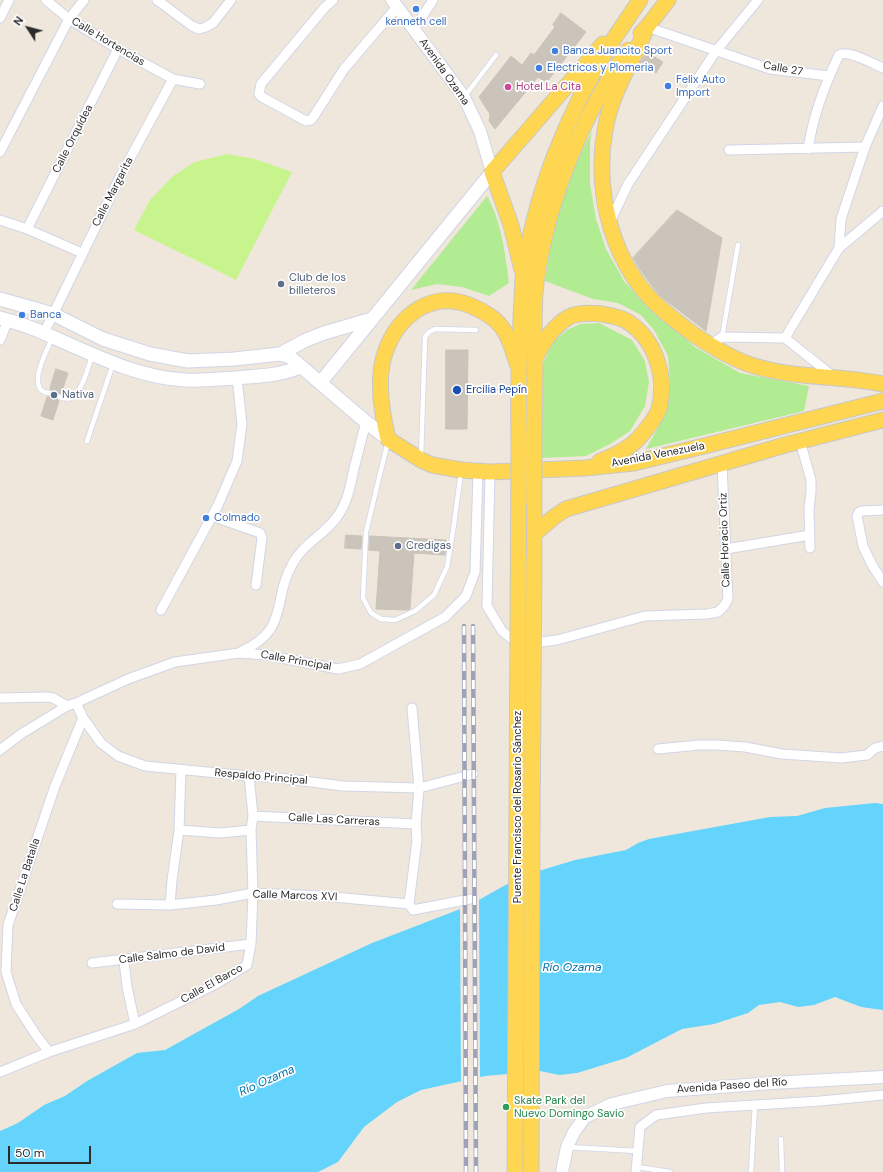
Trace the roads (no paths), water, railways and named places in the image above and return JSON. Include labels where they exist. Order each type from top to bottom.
[{"type":"main road","points":[[320,383],[492,172],[545,113],[640,0]]},
{"type":"main road","points":[[523,279],[530,240],[543,189],[561,139],[582,96],[611,43],[640,0]]},
{"type":"main road","points":[[668,0],[647,27],[624,74],[612,103],[605,128],[601,160],[602,182],[608,217],[618,246],[628,266],[649,296],[670,318],[710,345],[750,365],[773,370],[863,380],[883,384]]},
{"type":"main road","name":"Puente Francisco del Rosario Sánchez","points":[[531,1172],[534,319],[536,283],[543,245],[556,195],[571,155],[592,108],[614,69],[638,35],[647,27]]},
{"type":"main road","points":[[492,172],[511,224],[523,279]]},
{"type":"main road","name":"Puente Francisco del Rosario Sánchez","points":[[515,1172],[519,441],[518,366],[523,279]]},
{"type":"main road","points":[[0,298],[54,314],[103,339],[150,354],[188,361],[234,359],[280,354],[324,332],[372,319]]},
{"type":"main road","points":[[388,439],[384,424],[381,396],[383,361],[389,344],[399,328],[409,315],[422,307],[437,301],[452,300],[479,309],[494,319],[505,332],[518,366]]},
{"type":"main road","points":[[535,360],[549,334],[571,316],[585,313],[613,316],[628,322],[640,331],[649,342],[657,363],[661,381],[661,396],[658,410],[636,442],[622,452],[585,468]]},
{"type":"main road","points":[[4,319],[48,335],[113,363],[144,373],[186,380],[237,378],[275,374],[288,372],[300,367]]},
{"type":"main road","points":[[280,354],[290,357],[300,367],[388,439]]},
{"type":"main road","points":[[518,396],[534,398]]},
{"type":"main road","name":"Avenida Venezuela","points":[[388,439],[421,460],[432,465],[461,470],[484,472],[585,468],[634,462],[708,446],[883,401]]},
{"type":"main road","points":[[534,534],[566,509],[800,441],[883,420]]},
{"type":"street","points":[[0,18],[9,0]]},
{"type":"street","name":"Calle Hortencias","points":[[46,0],[69,18],[118,49],[173,79]]},
{"type":"street","points":[[0,152],[69,18],[84,0]]},
{"type":"street","points":[[157,0],[192,26],[199,29],[213,23],[230,0]]},
{"type":"street","points":[[333,0],[261,84],[259,94],[262,97],[306,121],[311,120],[344,69],[394,4]]},
{"type":"street","points":[[414,29],[433,0]]},
{"type":"street","points":[[610,222],[628,184],[716,51],[758,0]]},
{"type":"street","name":"Avenida Ozama","points":[[394,4],[464,97],[480,131],[492,172]]},
{"type":"street","name":"Calle 27","points":[[647,27],[770,69],[829,76]]},
{"type":"street","name":"Calle Orquídea","points":[[27,229],[118,49]]},
{"type":"street","points":[[808,149],[810,134],[829,76],[838,55],[841,53],[849,53],[883,68]]},
{"type":"street","points":[[173,79],[200,84]]},
{"type":"street","name":"Calle Margarita","points":[[48,335],[54,314],[82,253],[121,174],[173,79]]},
{"type":"street","points":[[840,248],[841,219],[865,147],[883,106]]},
{"type":"street","points":[[729,150],[865,147]]},
{"type":"street","points":[[785,338],[840,248],[883,211]]},
{"type":"street","points":[[0,220],[27,229],[82,253]]},
{"type":"street","points":[[0,340],[4,319]]},
{"type":"street","points":[[710,345],[722,336],[785,338],[835,378]]},
{"type":"street","points":[[161,610],[218,505],[237,461],[242,424],[237,378]]},
{"type":"street","points":[[239,653],[258,642],[271,628],[279,611],[285,583],[294,562],[308,543],[333,522],[343,507],[349,491],[366,422]]},
{"type":"street","points":[[800,441],[811,480],[809,509],[810,548]]},
{"type":"street","name":"Calle Horacio Ortiz","points":[[484,472],[487,606],[502,631],[512,639],[534,642],[557,640],[645,616],[707,614],[718,612],[728,599],[722,464]]},
{"type":"street","name":"Calle Principal","points":[[0,750],[21,734],[72,704],[128,679],[175,662],[239,653],[266,655],[338,669],[360,664],[446,617],[466,596],[475,572],[484,472]]},
{"type":"street","points":[[883,510],[862,511],[857,516],[863,546],[872,565],[883,582]]},
{"type":"street","points":[[212,516],[260,533],[262,538],[256,585]]},
{"type":"street","points":[[726,549],[810,535]]},
{"type":"street","points":[[0,698],[47,697],[72,704]]},
{"type":"street","name":"Respaldo Principal","points":[[72,704],[102,743],[118,756],[145,766],[280,778],[343,786],[419,788],[473,774]]},
{"type":"street","points":[[409,904],[417,840],[416,824],[419,788],[412,708]]},
{"type":"street","name":"Calle La Batalla","points":[[49,1052],[16,1004],[3,972],[6,924],[50,801],[83,718]]},
{"type":"street","points":[[658,749],[716,745],[745,747],[782,754],[841,758],[867,755],[875,748],[883,746]]},
{"type":"street","points":[[170,905],[179,830],[181,770]]},
{"type":"street","name":"Calle El Barco","points":[[0,1072],[49,1052],[135,1024],[216,984],[247,965],[251,944],[253,893],[251,830],[253,816],[249,776]]},
{"type":"street","name":"Calle Las Carreras","points":[[253,816],[416,824]]},
{"type":"street","points":[[179,830],[220,833],[251,830]]},
{"type":"street","name":"Calle Marcos XVI","points":[[117,904],[170,905],[216,900],[253,893],[323,896],[409,904],[414,910],[470,899]]},
{"type":"street","name":"Calle Salmo de David","points":[[92,964],[251,944]]},
{"type":"street","points":[[124,961],[127,987],[135,1024]]},
{"type":"street","name":"Avenida Paseo del Río","points":[[567,1147],[574,1132],[585,1117],[612,1104],[667,1091],[883,1077]]},
{"type":"street","name":"Avenida Paseo del Río","points":[[636,1170],[640,1127],[656,1115],[706,1108],[820,1102],[883,1095]]},
{"type":"street","points":[[562,1172],[567,1147]]},
{"type":"lane","points":[[464,97],[496,55]]},
{"type":"lane","points":[[722,336],[738,245]]},
{"type":"lane","points":[[421,460],[425,337],[434,329],[476,330]]},
{"type":"lane","points":[[48,335],[37,377],[38,386],[41,390],[49,393]]},
{"type":"lane","points":[[60,397],[68,398],[75,395],[80,388],[92,354]]},
{"type":"lane","points":[[87,441],[113,363]]},
{"type":"lane","points":[[388,439],[366,532],[363,598],[371,613],[381,619],[395,620],[415,612],[434,595],[447,567],[461,470]]},
{"type":"lane","points":[[751,1172],[755,1105]]},
{"type":"lane","points":[[780,1139],[782,1172]]},
{"type":"lane","points":[[567,1147],[637,1151]]},
{"type":"lane","points":[[636,1170],[670,1172]]},
{"type":"water","name":"Río Ozama","points":[[875,803],[883,804],[883,1010],[861,1007],[835,997],[814,1005],[798,1007],[780,1002],[759,1005],[748,1013],[714,1024],[682,1029],[626,1058],[577,1073],[559,1075],[540,1071],[485,1076],[421,1090],[397,1102],[364,1127],[338,1162],[318,1172],[0,1172],[0,1131],[18,1123],[44,1105],[65,1096],[87,1081],[137,1053],[165,1050],[239,1009],[258,996],[372,943],[468,906],[509,883],[532,873],[575,860],[626,850],[649,839],[770,817],[797,816],[825,808]]},
{"type":"railway","points":[[464,626],[466,1172]]},
{"type":"railway","points":[[473,626],[476,1172]]},
{"type":"place","name":"kenneth cell","points":[[416,9]]},
{"type":"place","name":"Banca Juancito Sport","points":[[555,51]]},
{"type":"place","name":"Electricos y Plomeria","points":[[539,68]]},
{"type":"place","name":"Felix Auto Import","points":[[668,86]]},
{"type":"place","name":"Hotel La Cita","points":[[508,87]]},
{"type":"place","name":"Club de los billeteros","points":[[281,284]]},
{"type":"place","name":"Banca","points":[[22,315]]},
{"type":"place","name":"Ercilia Pepín","points":[[457,390]]},
{"type":"place","name":"Nativa","points":[[54,395]]},
{"type":"place","name":"Colmado","points":[[206,518]]},
{"type":"place","name":"Credigas","points":[[398,546]]},
{"type":"place","name":"Skate Park del Nuevo Domingo Savio","points":[[506,1107]]}]
